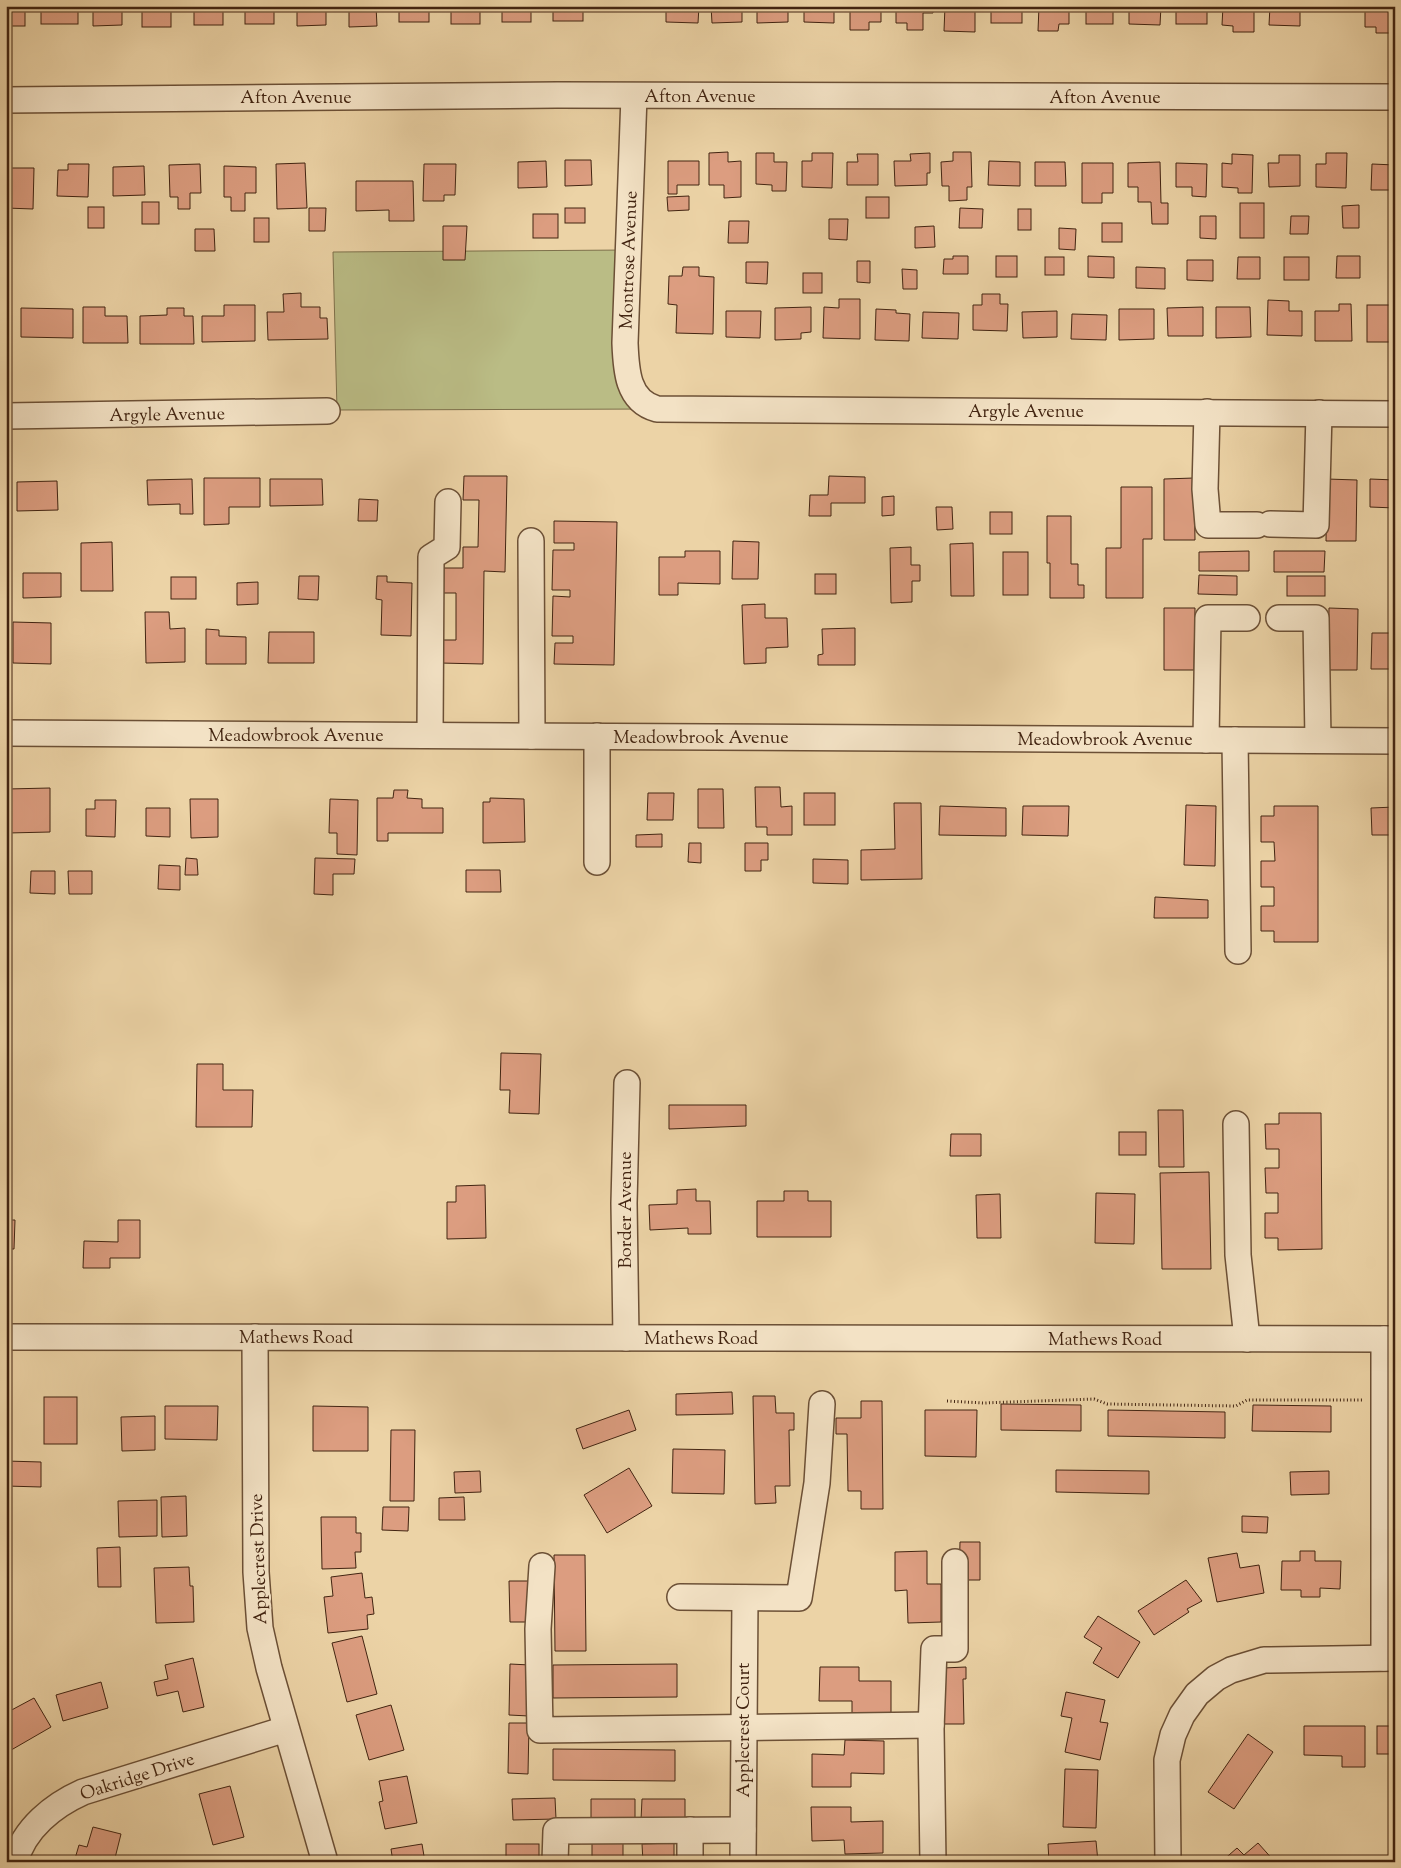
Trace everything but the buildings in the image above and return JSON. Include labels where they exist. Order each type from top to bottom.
[{"type":"street","name":"Afton Avenue","points":[[6,100],[634,96],[1395,97]]},
{"type":"street","name":"Montrose Avenue","points":[[634,96],[625,343],[626,371],[631,389],[643,403],[657,409]]},
{"type":"street","name":"Argyle Avenue","points":[[657,409],[1395,414]]},
{"type":"street","name":"Argyle Avenue","points":[[6,416],[327,412]]},
{"type":"street","points":[[1207,412],[1205,489],[1208,525],[1316,525],[1319,413]]},
{"type":"street","points":[[430,735],[431,557],[446,547],[448,502]]},
{"type":"street","points":[[531,541],[532,736]]},
{"type":"street","points":[[1206,740],[1208,618],[1247,618]]},
{"type":"street","points":[[1279,618],[1316,618],[1318,740]]},
{"type":"street","name":"Meadowbrook Avenue","points":[[6,733],[1395,741]]},
{"type":"street","points":[[597,736],[597,862]]},
{"type":"street","points":[[1235,740],[1238,951]]},
{"type":"street","name":"Border Avenue","points":[[626,1338],[624,1203],[627,1083]]},
{"type":"street","points":[[1236,1124],[1238,1255],[1247,1339]]},
{"type":"street","name":"Mathews Road","points":[[6,1336],[1389,1339]]},
{"type":"street","name":"Applecrest Drive","points":[[255,1337],[256,1572],[260,1628],[286,1730],[325,1862]]},
{"type":"street","points":[[1168,1862],[1167,1760],[1173,1735],[1182,1715],[1197,1694],[1216,1678],[1247,1664],[1278,1659],[1389,1658],[1384,1400],[1389,1339]]},
{"type":"street","points":[[680,1597],[799,1598],[817,1483],[822,1404]]},
{"type":"street","points":[[933,1862],[931,1725],[934,1649],[955,1649],[955,1562]]},
{"type":"street","points":[[542,1566],[538,1629],[540,1730],[931,1725]]},
{"type":"street","name":"Applecrest Court","points":[[743,1862],[744,1598]]},
{"type":"street","name":"Oakridge Drive","points":[[15,1862],[28,1834],[54,1808],[67,1799],[84,1792],[286,1730]]},
{"type":"street","points":[[690,1830],[690,1862]]},
{"type":"street","points":[[556,1862],[556,1831],[743,1830]]},
{"type":"path","points":[[947,1402],[1094,1400],[1107,1404],[1236,1406],[1247,1400],[1384,1400]]},
{"type":"green space","points":[[628,250],[626,371],[657,409],[337,410],[333,252]]}]
